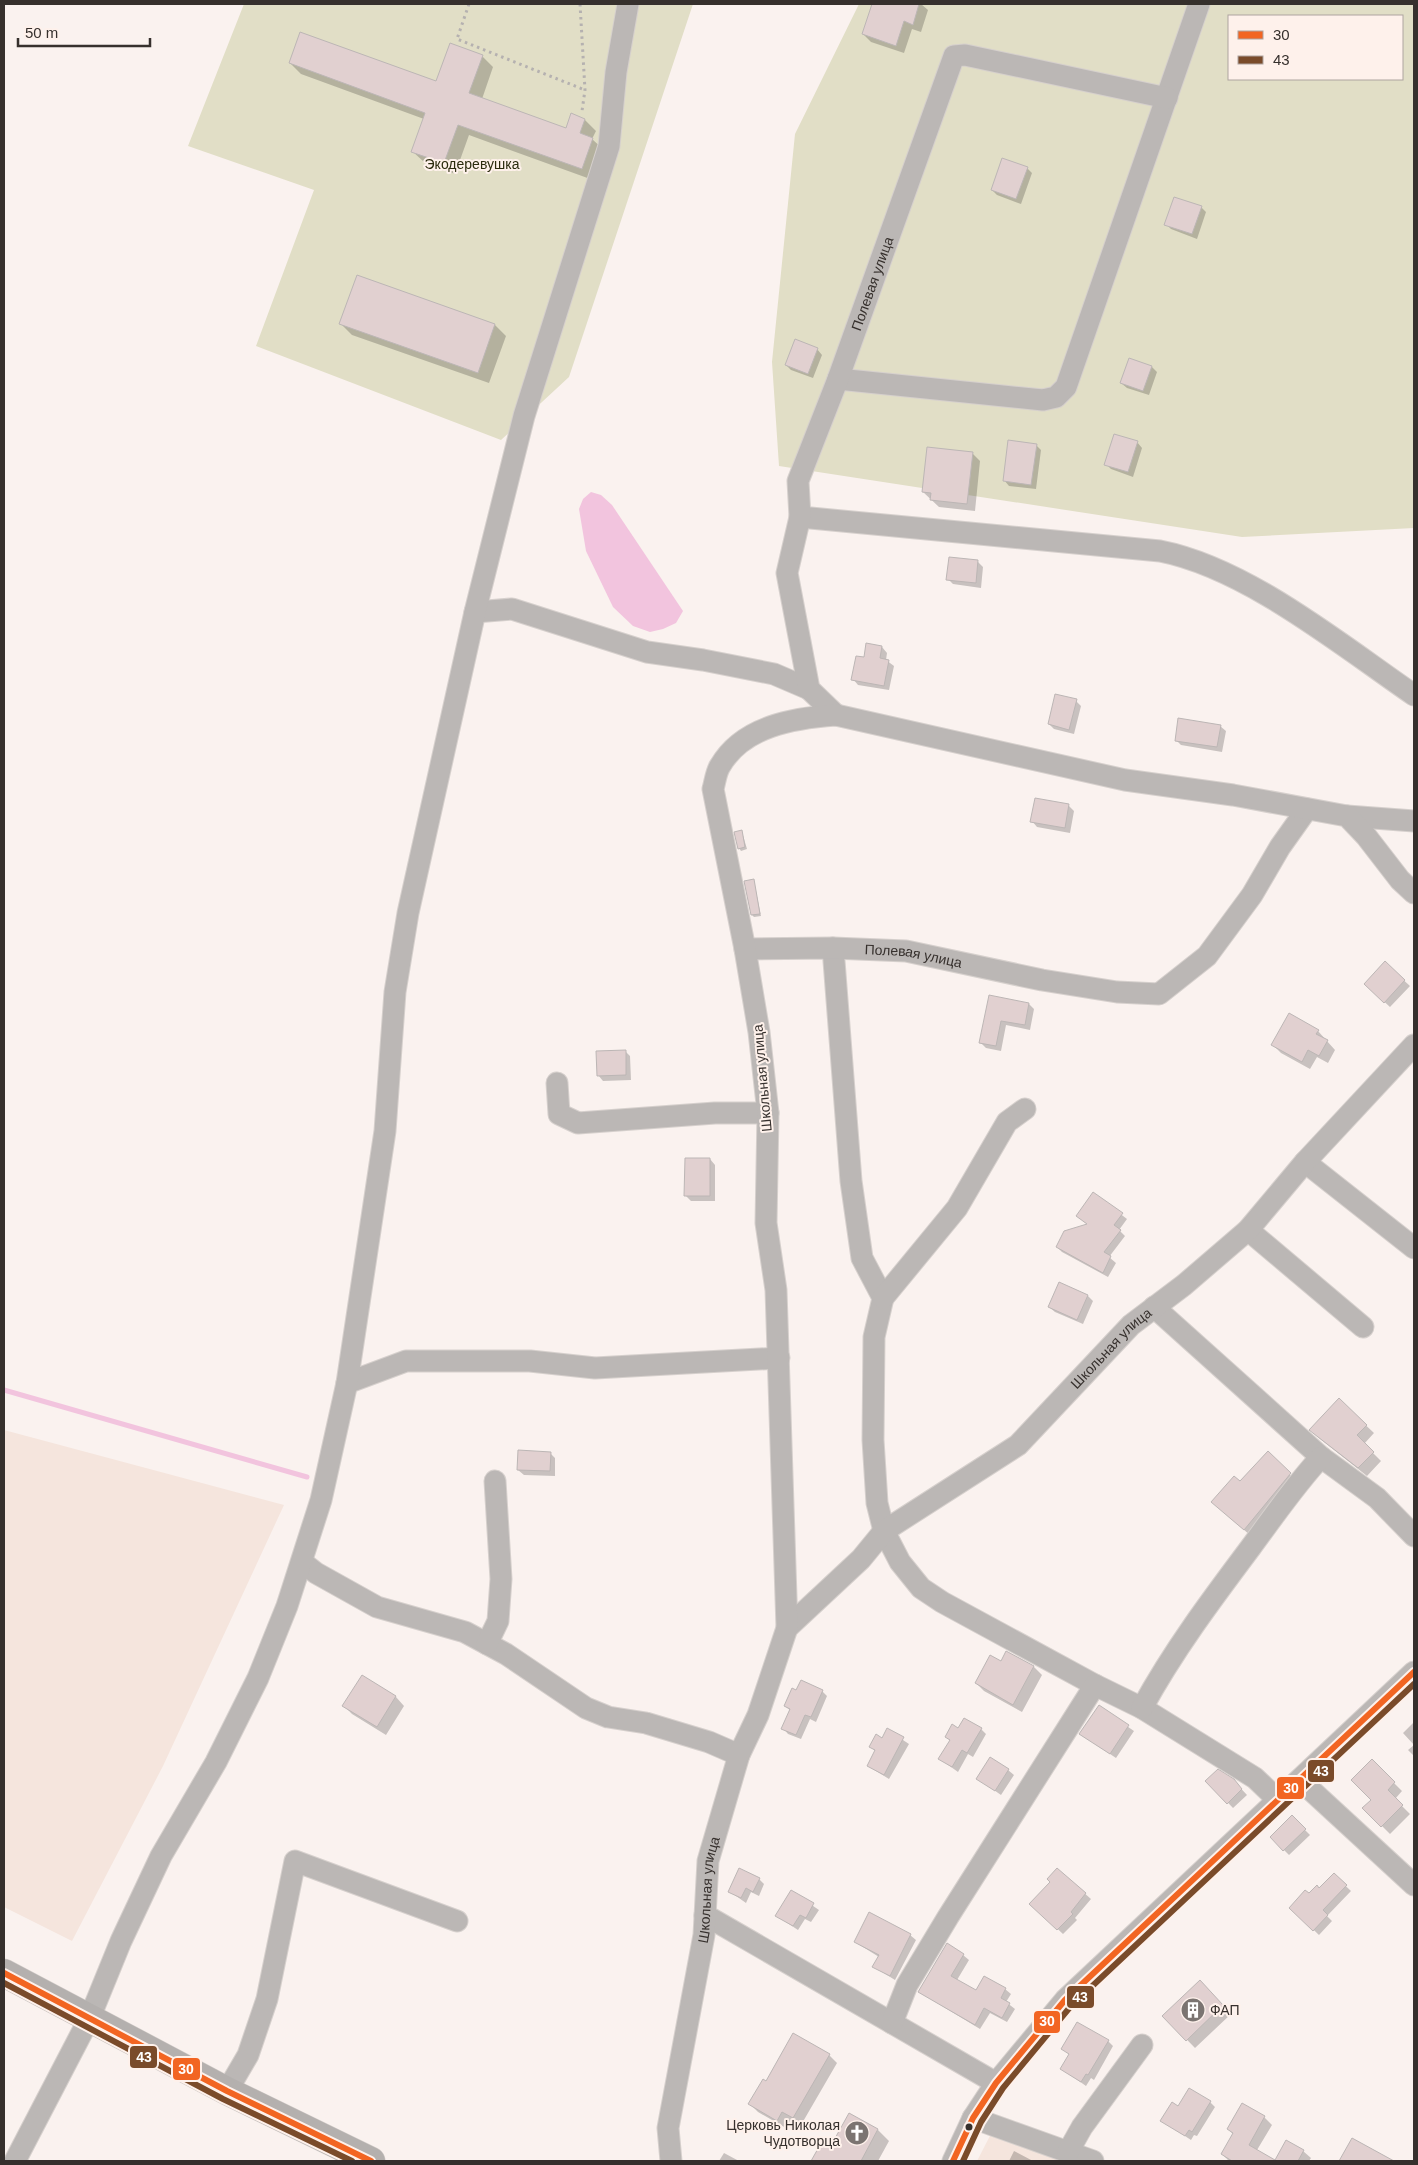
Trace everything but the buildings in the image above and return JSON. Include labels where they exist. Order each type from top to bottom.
[{"type":"main road","points":[[4,1973],[227,2091],[371,2161]]},
{"type":"street","points":[[15,2161],[90,2017],[121,1941],[161,1856],[216,1762],[258,1678],[287,1606],[321,1500],[347,1383],[385,1131],[395,992],[408,913],[475,612],[524,416],[609,146],[616,72],[628,4]]},
{"type":"street","points":[[838,379],[1043,400],[1056,397],[1066,388],[1199,4]]},
{"type":"street","name":"Полевая улица","points":[[809,689],[787,573],[800,517],[798,481],[838,379],[954,56],[965,55],[1167,98]]},
{"type":"street","points":[[800,517],[1150,550],[1188,557],[1268,596],[1414,694]]},
{"type":"street","points":[[475,612],[512,609],[647,652],[774,674],[809,689],[836,715]]},
{"type":"street","points":[[745,949],[713,789],[719,767],[737,746],[766,728],[807,717],[836,715],[1125,780],[1233,795],[1347,816],[1414,821]]},
{"type":"street","name":"Полевая улица","points":[[745,949],[833,948],[906,951],[1042,980],[1117,992],[1160,994],[1207,956],[1252,895],[1280,846],[1307,809]]},
{"type":"street","points":[[1347,816],[1366,836],[1400,880],[1414,893]]},
{"type":"street","points":[[833,948],[851,1181],[862,1258],[883,1298]]},
{"type":"street","name":"Школьная улица","points":[[671,2161],[668,2128],[704,1935],[708,1861],[739,1755],[758,1715],[787,1628],[776,1290],[766,1223],[768,1113],[759,1032],[745,949]]},
{"type":"street","name":"Школьная улица","points":[[787,1628],[861,1559],[884,1531],[1018,1445],[1131,1325],[1248,1230],[1305,1162],[1414,1045]]},
{"type":"street","points":[[557,1083],[559,1114],[578,1123],[618,1122],[716,1113],[768,1113]]},
{"type":"street","points":[[1025,1109],[1007,1122],[957,1208],[883,1298],[874,1337],[873,1440],[877,1503],[884,1531],[900,1562],[921,1588],[942,1602],[1095,1685],[1142,1708],[1255,1778],[1278,1800]]},
{"type":"street","points":[[1305,1162],[1414,1248]]},
{"type":"street","points":[[1248,1230],[1363,1327]]},
{"type":"street","points":[[1154,1307],[1321,1457],[1377,1498],[1414,1536]]},
{"type":"street","points":[[347,1383],[406,1361],[530,1362],[595,1368],[779,1358]]},
{"type":"street","points":[[1142,1708],[1160,1674],[1208,1604],[1295,1486],[1321,1457]]},
{"type":"street","points":[[487,1644],[498,1621],[501,1579],[495,1481]]},
{"type":"street","points":[[302,1562],[316,1573],[377,1607],[465,1632],[487,1644],[586,1708],[608,1717],[646,1723],[709,1742],[739,1755]]},
{"type":"street","points":[[953,2161],[973,2118],[996,2083],[1065,2000],[1278,1800],[1410,1684]]},
{"type":"street","points":[[892,2023],[907,1985],[1095,1685]]},
{"type":"street","points":[[1300,1780],[1414,1885]]},
{"type":"street","points":[[227,2091],[248,2055],[267,1999],[296,1860],[457,1920]]},
{"type":"street","points":[[705,1915],[996,2083]]},
{"type":"street","points":[[1068,2152],[1082,2127],[1142,2045]]},
{"type":"street","points":[[973,2118],[1093,2161]]},
{"type":"path","points":[[469,4],[457,39],[585,90]]},
{"type":"path","points":[[580,4],[585,90],[582,111]]},
{"type":"shaded area","points":[[591,492],[601,495],[612,505],[683,611],[676,623],[650,632],[633,626],[613,607],[586,551],[579,509],[583,499]]},
{"type":"shaded area","points":[[4,1430],[284,1505],[163,1766],[72,1941],[4,1907]]},
{"type":"shaded area","points":[[993,2130],[1074,2161],[977,2161]]},
{"type":"green space","name":"Экодеревушка","points":[[244,4],[693,4],[569,377],[501,440],[256,346],[314,190],[188,146]]},
{"type":"green space","points":[[859,4],[1414,4],[1414,528],[1242,537],[779,466],[772,362],[795,134]]},
{"type":"waterway","points":[[4,1390],[307,1477]]},
{"type":"transit line","name":"30","points":[[953,2161],[973,2118],[996,2083],[1065,2000],[1414,1672]]},
{"type":"transit line","name":"43","points":[[963,2161],[981,2122],[1003,2088],[1071,2006],[1414,1684]]},
{"type":"transit line","name":"30","points":[[4,1973],[227,2091],[371,2161]]},
{"type":"transit line","name":"43","points":[[4,1983],[223,2099],[352,2161]]},
{"type":"place","name":"ФАП","points":[[1193,2010]]},
{"type":"place","name":"Церковь Николая Чудотворца","points":[[857,2133]]}]
